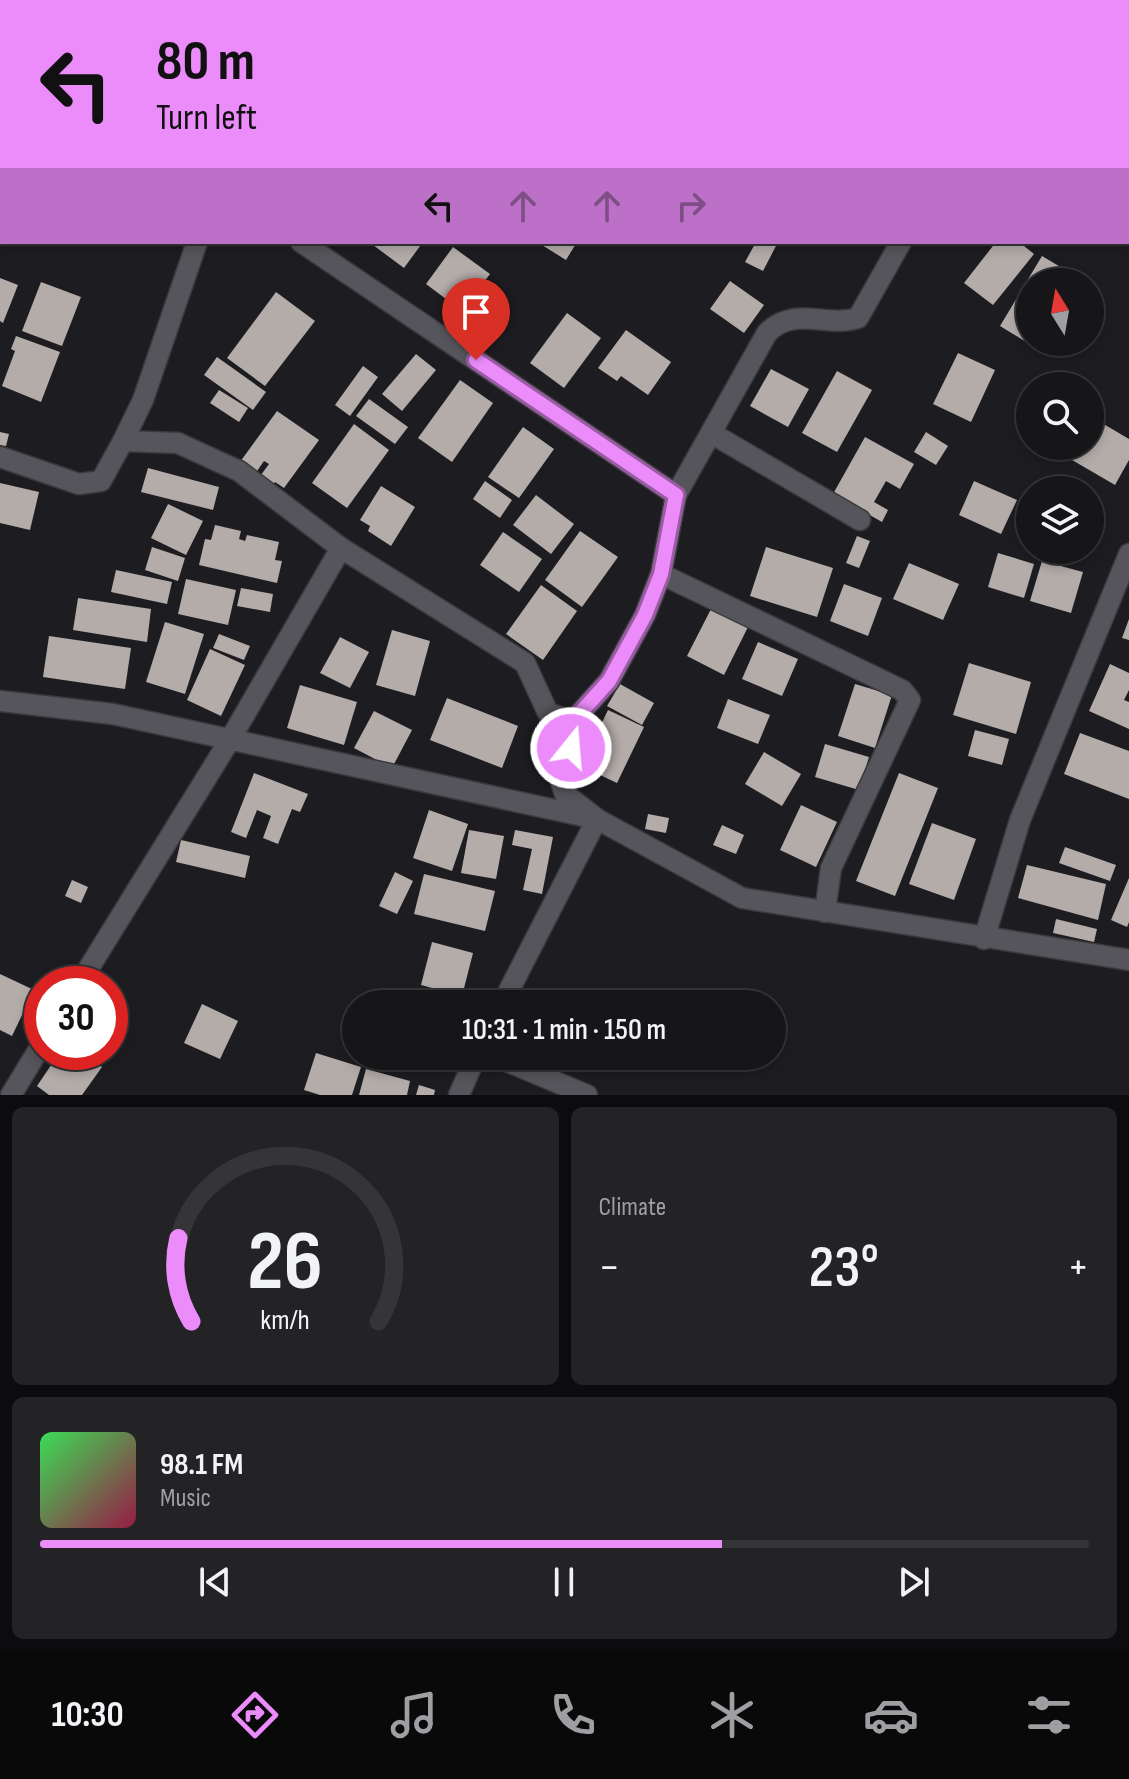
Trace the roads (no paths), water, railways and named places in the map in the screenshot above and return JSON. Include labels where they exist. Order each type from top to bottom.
[{"type":"street","points":[[0,457],[79,484],[101,481],[143,400],[196,244]]},
{"type":"street","points":[[304,244],[676,495]]},
{"type":"street","points":[[900,244],[858,318],[843,323],[797,317],[778,321],[767,333],[676,495],[661,574],[621,663],[573,721],[568,775],[559,776],[565,794],[597,819],[742,898],[1129,960]]},
{"type":"street","points":[[711,433],[860,520]]},
{"type":"street","points":[[123,441],[178,443],[239,471],[341,548],[525,663],[548,713],[573,721]]},
{"type":"street","points":[[90,966],[231,738],[341,548]]},
{"type":"street","points":[[984,939],[1037,777],[1129,554]]},
{"type":"street","points":[[661,574],[902,690],[910,700],[831,868],[825,912]]},
{"type":"street","points":[[0,701],[113,714],[597,819]]},
{"type":"street","points":[[509,990],[597,819]]},
{"type":"street","points":[[11,1095],[26,1070]]},
{"type":"street","points":[[459,1095],[470,1070]]},
{"type":"street","points":[[527,1070],[587,1095]]}]
